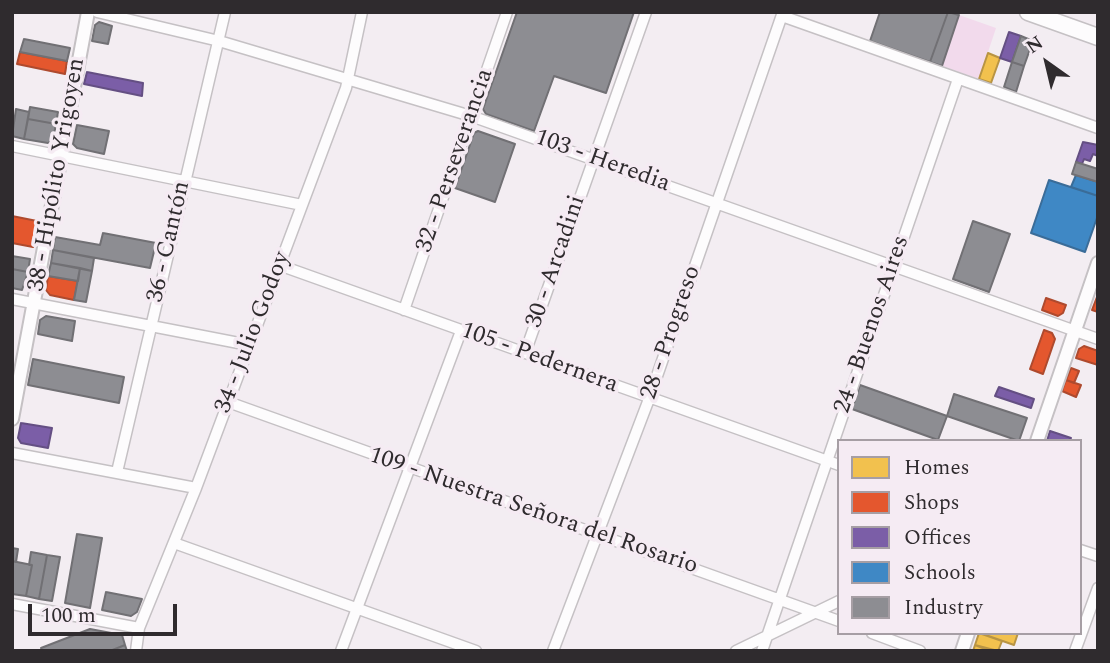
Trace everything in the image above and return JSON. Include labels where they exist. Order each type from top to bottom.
[{"type":"main road","points":[[1028,12],[1098,37]]},
{"type":"street","name":"38 - Hipólito Yrigoyen","points":[[12,419],[88,12]]},
{"type":"street","name":"103 - Heredia","points":[[97,12],[219,41],[471,116],[1098,339]]},
{"type":"street","name":"36 - Cantón","points":[[117,472],[225,12]]},
{"type":"street","name":"34 - Julio Godoy","points":[[136,651],[139,628],[196,488],[349,78],[362,12]]},
{"type":"street","name":"32 - Perseverancia","points":[[404,310],[507,12]]},
{"type":"street","name":"30 - Arcadini","points":[[525,353],[646,12]]},
{"type":"street","points":[[783,14],[1098,128]]},
{"type":"street","name":"28 - Progreso","points":[[554,651],[649,399],[783,14]]},
{"type":"street","name":"24 - Buenos Aires","points":[[762,651],[958,79]]},
{"type":"street","points":[[12,146],[303,205]]},
{"type":"street","points":[[1038,439],[1098,262]]},
{"type":"street","name":"105 - Pedernera","points":[[279,265],[837,465]]},
{"type":"street","points":[[12,299],[249,345]]},
{"type":"street","points":[[341,651],[461,331]]},
{"type":"street","name":"109 - Nuestra Señora del Rosario","points":[[228,402],[408,469],[837,620]]},
{"type":"street","points":[[12,453],[196,488]]},
{"type":"street","points":[[174,543],[476,651]]},
{"type":"street","points":[[1082,632],[1098,587]]},
{"type":"street","points":[[736,651],[837,602]]},
{"type":"street","points":[[12,604],[139,628]]},
{"type":"street","points":[[877,635],[920,651]]},
{"type":"shaded area","points":[[959,15],[996,28],[979,79],[942,66]]},
{"type":"building: Homes","points":[[988,53],[1000,58],[991,83],[979,79]]},
{"type":"building: Homes","points":[[978,635],[1002,641],[998,651],[975,645]]},
{"type":"building: Homes","points":[[986,635],[1017,635],[1014,645]]},
{"type":"building: Homes","points":[[975,645],[990,651],[973,651]]},
{"type":"building: Shops","points":[[20,52],[67,61],[65,74],[17,64]]},
{"type":"building: Shops","points":[[12,216],[37,221],[33,247],[12,243]]},
{"type":"building: Shops","points":[[48,276],[78,281],[74,300],[50,295],[46,290]]},
{"type":"building: Shops","points":[[1098,297],[1098,312],[1092,310]]},
{"type":"building: Shops","points":[[1046,298],[1066,305],[1063,313],[1058,316],[1042,310]]},
{"type":"building: Shops","points":[[1044,330],[1052,333],[1055,339],[1043,374],[1030,369]]},
{"type":"building: Shops","points":[[1084,346],[1098,351],[1098,365],[1076,358],[1079,349]]},
{"type":"building: Shops","points":[[1071,368],[1079,371],[1074,383],[1066,380]]},
{"type":"building: Shops","points":[[1066,380],[1081,385],[1076,397],[1062,391]]},
{"type":"building: Offices","points":[[1009,32],[1021,36],[1012,62],[1000,58]]},
{"type":"building: Offices","points":[[87,72],[143,83],[142,96],[84,84]]},
{"type":"building: Offices","points":[[1083,142],[1098,145],[1098,156],[1093,154],[1090,161],[1084,159],[1082,164],[1076,162]]},
{"type":"building: Offices","points":[[999,387],[1034,399],[1031,408],[995,396]]},
{"type":"building: Offices","points":[[21,423],[52,428],[48,448],[21,443],[18,438]]},
{"type":"building: Offices","points":[[1050,431],[1071,438],[1070,439],[1048,439]]},
{"type":"building: Schools","points":[[1076,175],[1098,182],[1098,196],[1071,187]]},
{"type":"building: Schools","points":[[1049,180],[1098,196],[1098,215],[1085,252],[1031,233]]},
{"type":"building: Industry","points":[[517,12],[634,12],[606,93],[554,76],[534,131],[486,114],[483,109]]},
{"type":"building: Industry","points":[[880,12],[948,12],[930,62],[870,41]]},
{"type":"building: Industry","points":[[948,12],[959,15],[942,66],[930,62]]},
{"type":"building: Industry","points":[[99,22],[112,26],[108,44],[92,41],[95,25]]},
{"type":"building: Industry","points":[[1021,36],[1033,41],[1024,66],[1012,62]]},
{"type":"building: Industry","points":[[24,39],[70,48],[67,61],[20,52]]},
{"type":"building: Industry","points":[[1012,62],[1024,66],[1016,92],[1004,87]]},
{"type":"building: Industry","points":[[30,107],[58,112],[56,124],[28,119]]},
{"type":"building: Industry","points":[[16,109],[29,112],[24,139],[12,136]]},
{"type":"building: Industry","points":[[28,119],[56,124],[53,140],[48,143],[24,139]]},
{"type":"building: Industry","points":[[77,125],[109,131],[104,154],[77,148],[73,144]]},
{"type":"building: Industry","points":[[478,131],[515,144],[495,202],[455,188],[474,133]]},
{"type":"building: Industry","points":[[1076,162],[1098,169],[1098,182],[1072,174]]},
{"type":"building: Industry","points":[[973,221],[1010,234],[989,292],[953,279]]},
{"type":"building: Industry","points":[[103,233],[156,243],[150,268],[53,250],[55,237],[100,245]]},
{"type":"building: Industry","points":[[53,250],[94,258],[92,271],[51,263]]},
{"type":"building: Industry","points":[[12,256],[30,259],[28,272],[12,269]]},
{"type":"building: Industry","points":[[51,263],[80,268],[78,281],[48,276]]},
{"type":"building: Industry","points":[[80,268],[92,271],[86,302],[74,300]]},
{"type":"building: Industry","points":[[12,269],[28,272],[22,290],[12,288]]},
{"type":"building: Industry","points":[[46,316],[75,321],[72,341],[38,334],[40,320]]},
{"type":"building: Industry","points":[[33,359],[124,377],[119,403],[28,385]]},
{"type":"building: Industry","points":[[860,385],[947,416],[938,439],[935,439],[852,409]]},
{"type":"building: Industry","points":[[954,394],[1027,418],[1020,439],[1013,439],[947,416]]},
{"type":"building: Industry","points":[[77,534],[102,538],[90,608],[65,603]]},
{"type":"building: Industry","points":[[12,548],[18,549],[16,562],[12,561]]},
{"type":"building: Industry","points":[[31,552],[47,555],[39,599],[26,596],[32,565],[29,565]]},
{"type":"building: Industry","points":[[47,555],[60,557],[52,601],[39,599]]},
{"type":"building: Industry","points":[[12,561],[32,565],[26,596],[12,594]]},
{"type":"building: Industry","points":[[106,592],[142,599],[137,612],[131,616],[102,610]]},
{"type":"building: Industry","points":[[90,629],[122,635],[125,645],[110,651],[42,651],[41,648]]},
{"type":"building: Industry","points":[[125,645],[127,651],[110,651]]}]
